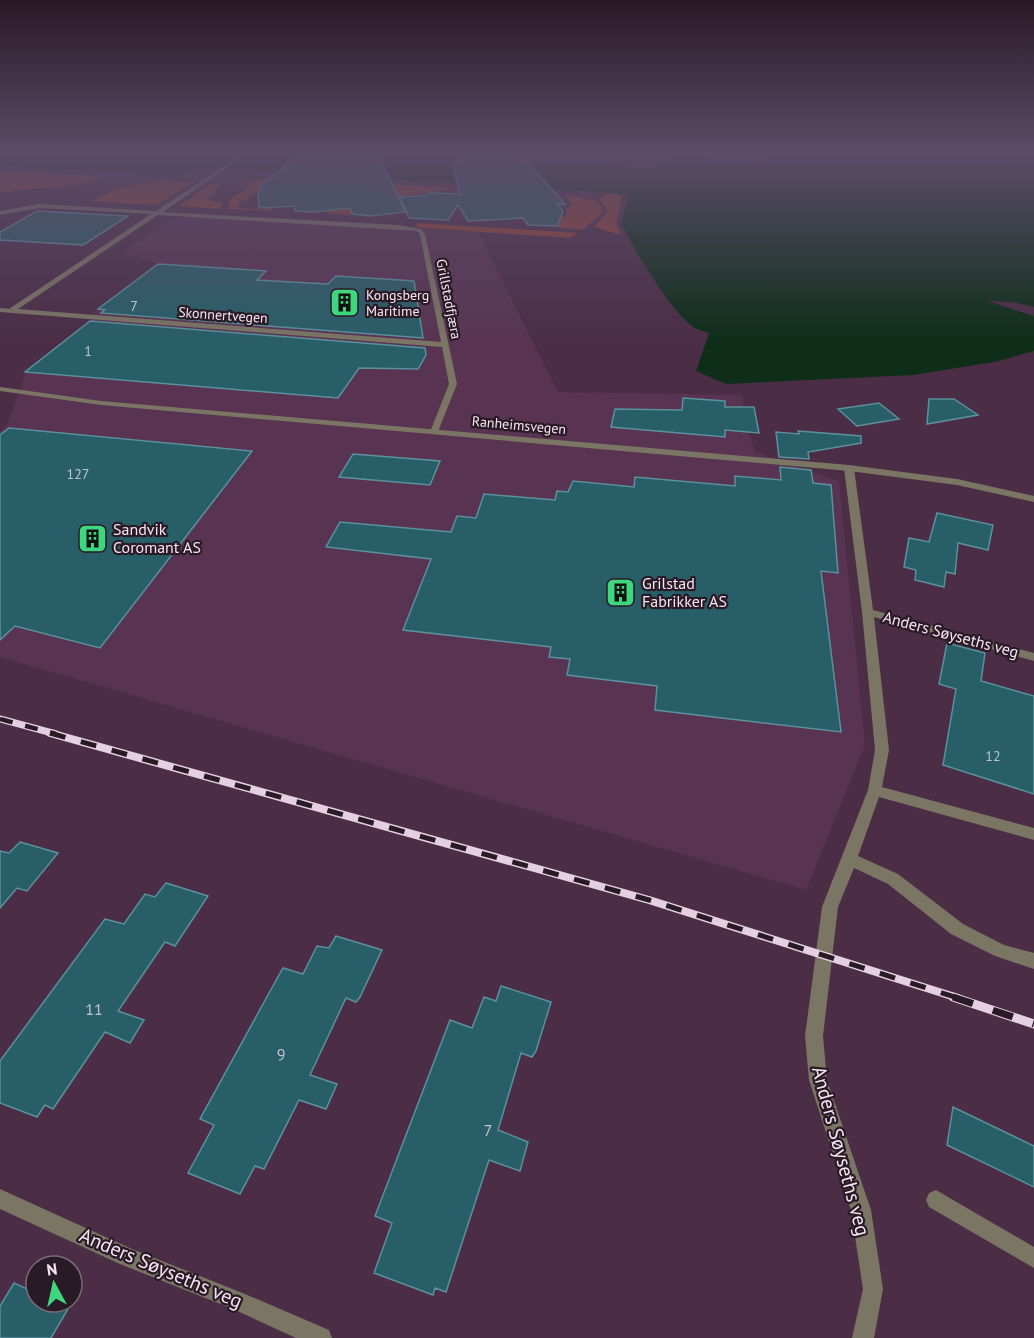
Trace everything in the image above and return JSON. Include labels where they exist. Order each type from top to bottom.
[{"type":"street","points":[[0,319],[153,216]]},
{"type":"street","name":"Grillstadfjæra","points":[[218,216],[402,227],[419,230],[423,234],[453,384],[434,432]]},
{"type":"street","name":"Skonnertvegen","points":[[0,310],[445,345]]},
{"type":"street","name":"Ranheimsvegen","points":[[0,389],[91,402],[849,468],[957,482],[1034,499]]},
{"type":"street","name":"Anders Søyseths veg","points":[[849,468],[868,612],[882,750],[875,790],[830,907],[814,1036],[818,1080],[861,1210],[873,1288],[863,1338]]},
{"type":"street","name":"Anders Søyseths veg","points":[[868,612],[1034,657]]},
{"type":"street","points":[[875,790],[1034,834]]},
{"type":"street","points":[[850,859],[893,879],[957,929],[1001,951],[1034,961]]},
{"type":"street","name":"Anders Søyseths veg","points":[[0,1199],[127,1257],[238,1301],[321,1338]]},
{"type":"street","points":[[936,1200],[1034,1258]]},
{"type":"shaded area","points":[[182,216],[191,216],[478,232],[558,392],[742,395],[748,431],[755,452],[839,481],[865,745],[806,890],[0,657],[0,431],[7,425],[26,372],[85,326],[97,310],[157,264],[122,252],[161,226]]},
{"type":"shaded area","points":[[598,216],[582,230],[560,228],[557,226],[560,217]]},
{"type":"shaded area","points":[[603,216],[618,216],[616,224],[621,235],[594,227]]},
{"type":"shaded area","points":[[623,216],[1034,216],[1034,307],[1013,302],[988,301],[1034,316],[1034,351],[994,362],[913,375],[726,384],[696,371],[709,333],[695,328],[676,310],[654,280],[621,224]]},
{"type":"shaded area","points":[[418,223],[579,233],[570,238],[421,228],[415,226]]},
{"type":"building","points":[[27,216],[127,216],[83,245],[0,240],[0,232]]},
{"type":"building","points":[[408,216],[450,216],[448,220]]},
{"type":"building","points":[[465,216],[561,216],[557,226],[528,225],[523,218],[468,221]]},
{"type":"building","points":[[158,264],[266,271],[257,280],[328,284],[336,276],[414,281],[423,338],[101,313],[105,310],[98,309]]},
{"type":"building","points":[[90,321],[425,348],[426,355],[418,369],[359,368],[338,398],[25,372]]},
{"type":"building","points":[[683,398],[725,401],[725,407],[754,407],[759,433],[725,430],[725,437],[611,427],[615,409],[682,410]]},
{"type":"building","points":[[929,399],[954,399],[978,415],[927,424]]},
{"type":"building","points":[[879,403],[899,419],[857,426],[838,409]]},
{"type":"building","name":"Sandvik Coromant AS","points":[[9,428],[252,451],[100,648],[15,626],[0,640],[0,435]]},
{"type":"building","points":[[798,431],[861,436],[861,443],[808,452],[809,459],[779,457],[776,432],[799,434]]},
{"type":"building","points":[[353,454],[440,461],[430,485],[339,477]]},
{"type":"building","name":"Grilstad Fabrikker AS","points":[[780,467],[811,470],[813,483],[831,485],[838,573],[821,571],[841,732],[655,710],[657,686],[567,675],[570,659],[549,657],[551,647],[403,630],[431,559],[326,547],[340,522],[451,532],[457,516],[476,518],[484,494],[555,500],[557,491],[568,492],[573,481],[634,487],[635,477],[735,486],[735,476],[781,480]]},
{"type":"building","points":[[937,513],[993,525],[988,550],[958,543],[955,574],[946,572],[944,587],[915,580],[916,570],[904,567],[909,538],[929,542]]},
{"type":"building","points":[[947,643],[985,653],[981,681],[1034,696],[1034,794],[943,765],[956,689],[939,684]]},
{"type":"building","points":[[20,842],[58,853],[27,891],[17,888],[0,908],[0,851],[9,853]]},
{"type":"building","points":[[166,883],[208,896],[175,946],[165,942],[118,1011],[144,1020],[130,1043],[105,1032],[53,1109],[45,1105],[37,1117],[0,1103],[0,1061],[105,919],[124,924],[145,894],[155,897]]},
{"type":"building","points":[[336,936],[382,950],[360,997],[356,1002],[346,998],[310,1075],[337,1084],[326,1109],[299,1100],[264,1169],[255,1166],[240,1194],[188,1173],[214,1125],[200,1119],[283,968],[303,974],[317,946],[329,948]]},
{"type":"building","points":[[501,986],[551,1002],[536,1051],[532,1057],[521,1053],[498,1130],[528,1142],[520,1171],[489,1160],[446,1292],[435,1288],[433,1295],[374,1273],[392,1223],[375,1216],[450,1020],[472,1028],[484,997],[496,1001]]},
{"type":"building","points":[[953,1107],[1034,1146],[1034,1187],[947,1145]]},
{"type":"building","points":[[14,1283],[24,1288],[24,1314],[65,1314],[51,1338],[0,1338],[0,1306]]},
{"type":"railway","points":[[0,719],[56,734]]},
{"type":"railway","points":[[50,733],[649,900],[958,998]]},
{"type":"railway","points":[[953,997],[1034,1024]]},
{"type":"place","name":"Kongsberg Maritime","points":[[345,303]]},
{"type":"place","name":"Sandvik Coromant AS","points":[[92,538]]},
{"type":"place","name":"Grilstad Fabrikker AS","points":[[621,592]]}]
